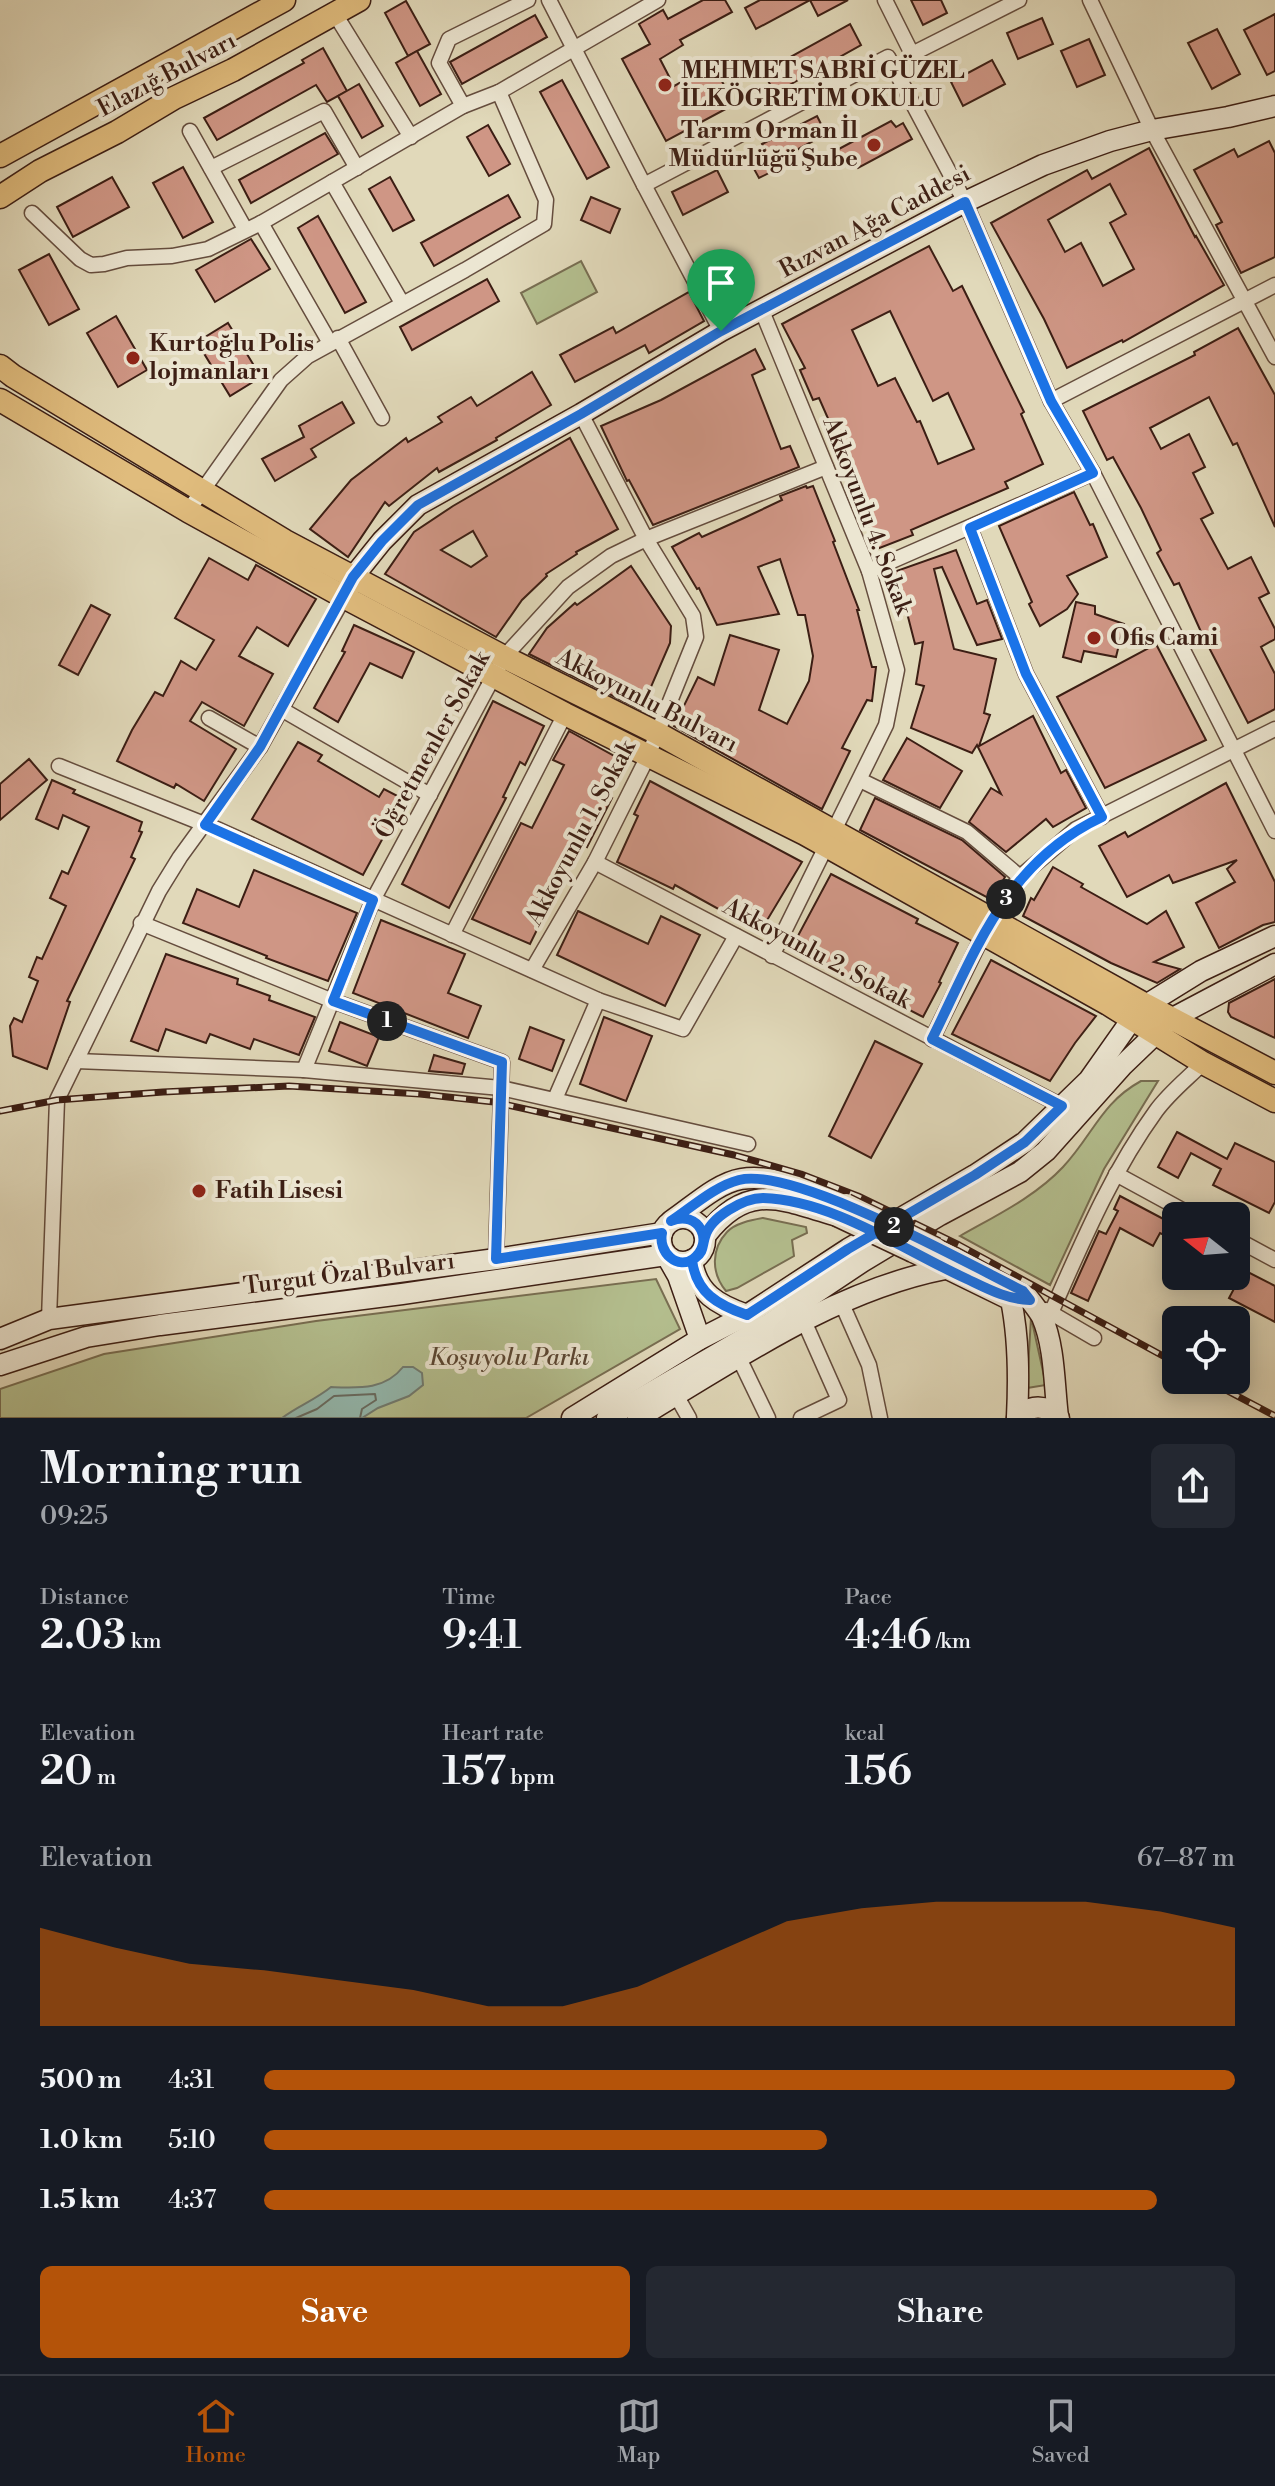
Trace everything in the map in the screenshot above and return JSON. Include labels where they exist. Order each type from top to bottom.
[{"type":"main road","name":"Elazığ Bulvarı","points":[[0,156],[284,0]]},
{"type":"main road","name":"Elazığ Bulvarı","points":[[0,197],[40,171],[359,0]]},
{"type":"main road","name":"Rızvan Ağa Caddesi","points":[[349,587],[382,541],[418,505],[721,331],[965,202],[1043,165],[1152,130],[1275,106]]},
{"type":"main road","name":"Akkoyunlu Bulvarı","points":[[0,366],[285,541],[349,587]]},
{"type":"main road","name":"Akkoyunlu Bulvarı","points":[[0,400],[188,511],[349,587],[499,666],[657,733],[831,839],[1163,1026],[1275,1073]]},
{"type":"main road","name":"Akkoyunlu Bulvarı","points":[[499,666],[565,714],[648,756],[831,839]]},
{"type":"main road","points":[[572,1418],[700,1339],[747,1315],[848,1249],[1025,1142],[1089,1080],[1139,1012],[1201,971],[1275,936]]},
{"type":"main road","points":[[607,1418],[769,1324],[940,1215],[1020,1172],[1046,1151],[1163,1026],[1275,964]]},
{"type":"main road","name":"Akkoyunlu Bulvarı","points":[[1163,1026],[1203,1063],[1275,1101]]},
{"type":"main road","points":[[667,1227],[725,1185],[742,1178],[772,1181],[936,1248],[1023,1291],[1018,1331],[1020,1373],[1017,1418]]},
{"type":"main road","points":[[747,1315],[726,1308],[710,1298],[694,1274],[692,1260],[703,1250],[705,1236],[720,1217],[740,1202],[760,1198],[841,1210],[945,1269],[1020,1300],[1042,1317],[1051,1356],[1058,1418]]},
{"type":"main road","points":[[700,1339],[678,1276],[661,1245],[667,1227],[678,1218],[692,1220],[705,1236]]},
{"type":"main road","name":"Turgut Özal Bulvarı","points":[[0,1339],[49,1319],[496,1259],[667,1227]]},
{"type":"main road","name":"Turgut Özal Bulvarı","points":[[0,1365],[86,1337],[160,1325],[402,1294],[666,1255],[678,1262],[692,1260]]},
{"type":"main road","points":[[638,1418],[804,1321],[853,1297],[945,1269]]},
{"type":"main road","points":[[1017,1418],[1030,1408],[1038,1407],[1046,1408],[1058,1418]]},
{"type":"street","points":[[463,106],[439,63],[449,39],[528,0]]},
{"type":"street","points":[[549,0],[721,331]]},
{"type":"street","points":[[32,213],[80,259],[91,265],[208,249],[261,223],[463,106],[499,92],[658,0]]},
{"type":"street","points":[[885,0],[912,54],[1019,0]]},
{"type":"street","points":[[1090,0],[1152,130],[1275,357]]},
{"type":"street","points":[[335,14],[411,137]]},
{"type":"street","points":[[644,185],[888,57],[965,202],[1051,401],[1093,473],[1275,831]]},
{"type":"street","points":[[188,511],[281,380],[308,356],[544,224],[546,200],[499,92]]},
{"type":"street","points":[[211,168],[324,111],[357,168]]},
{"type":"street","points":[[190,131],[245,229]]},
{"type":"street","points":[[332,182],[402,303]]},
{"type":"street","points":[[261,223],[382,418]]},
{"type":"street","points":[[1051,401],[1275,285]]},
{"type":"street","name":"Akkoyunlu 4. Sokak","points":[[762,311],[869,571],[897,670],[886,725],[772,956]]},
{"type":"street","name":"Akkoyunlu 1. Sokak","points":[[532,970],[595,862],[648,756],[696,637],[693,616],[646,539],[581,414]]},
{"type":"street","name":"Öğretmenler Sokak","points":[[304,1070],[373,900],[499,666],[568,587],[611,556],[826,467]]},
{"type":"street","points":[[869,571],[1093,473]]},
{"type":"street","points":[[970,528],[1026,674],[1102,817]]},
{"type":"street","points":[[49,1319],[57,1100],[141,923],[180,857],[260,747],[349,587]]},
{"type":"street","points":[[281,709],[430,795]]},
{"type":"street","points":[[452,935],[565,714]]},
{"type":"street","points":[[209,718],[260,747]]},
{"type":"street","points":[[932,1039],[988,927],[1020,877],[1076,829],[1275,729]]},
{"type":"street","points":[[59,766],[205,825],[598,1000],[683,1029],[736,936]]},
{"type":"street","points":[[860,780],[967,832],[1020,877]]},
{"type":"street","name":"Akkoyunlu 2. Sokak","points":[[595,862],[1062,1106]]},
{"type":"street","points":[[141,923],[333,1001],[502,1062],[496,1259]]},
{"type":"street","points":[[555,1099],[598,1000]]},
{"type":"street","points":[[76,1061],[304,1070],[501,1088],[748,1144]]},
{"type":"street","points":[[1051,1313],[1092,1219],[1116,1174],[1157,1109],[1203,1063]]},
{"type":"street","points":[[1116,1174],[1167,1202]]},
{"type":"street","points":[[1250,1247],[1275,1260]]},
{"type":"street","points":[[1020,1300],[1051,1313],[1094,1338]]},
{"type":"street","points":[[842,1304],[869,1365],[880,1418]]},
{"type":"street","points":[[801,1418],[839,1400],[804,1321]]},
{"type":"street","points":[[739,1358],[768,1418]]},
{"type":"street","points":[[676,1395],[689,1418]]},
{"type":"green space","points":[[581,261],[597,292],[537,324],[521,293]]},
{"type":"green space","points":[[1141,1081],[1158,1081],[1104,1169],[1050,1285],[960,1236],[1014,1205],[1052,1178],[1116,1099]]},
{"type":"green space","points":[[763,1218],[806,1227],[807,1233],[792,1240],[794,1256],[726,1291],[716,1269],[718,1246],[734,1226]]},
{"type":"green space","name":"Koşuyolu Parkı","points":[[656,1279],[680,1329],[526,1418],[0,1418],[0,1389],[104,1354],[316,1321]]},
{"type":"green space","points":[[1031,1317],[1046,1385],[1027,1388]]},
{"type":"water","points":[[403,1367],[413,1367],[422,1373],[423,1385],[409,1396],[362,1418],[282,1418],[331,1387],[380,1384]]},
{"type":"building","points":[[703,0],[725,0],[732,12],[680,40],[683,45],[660,59],[674,86],[712,64],[735,104],[666,141],[622,59],[650,44],[639,24],[663,10],[668,19]]},
{"type":"building","points":[[760,0],[810,0],[756,29],[745,8]]},
{"type":"building","points":[[810,0],[848,0],[818,16]]},
{"type":"building","points":[[911,0],[941,0],[947,13],[923,25]]},
{"type":"building","points":[[406,1],[430,44],[408,56],[385,13]]},
{"type":"building","points":[[1275,14],[1275,71],[1267,75],[1244,30]]},
{"type":"building","points":[[535,15],[547,37],[462,84],[450,62]]},
{"type":"building","points":[[1042,18],[1053,44],[1018,59],[1007,33]]},
{"type":"building","points":[[850,24],[861,45],[775,93],[763,72]]},
{"type":"building","points":[[1217,29],[1240,74],[1212,89],[1188,43]]},
{"type":"building","points":[[1089,39],[1105,75],[1077,87],[1061,51]]},
{"type":"building","points":[[323,48],[347,91],[327,102],[316,85],[217,140],[204,118],[304,63],[302,60]]},
{"type":"building","points":[[417,51],[441,94],[420,106],[396,63]]},
{"type":"building","points":[[992,60],[1005,84],[963,106],[951,82]]},
{"type":"building","points":[[562,80],[609,167],[587,179],[540,92]]},
{"type":"building","points":[[359,84],[383,126],[362,138],[338,96]]},
{"type":"building","points":[[817,116],[826,134],[780,159],[783,166],[759,178],[748,158],[765,149],[762,144]]},
{"type":"building","name":"Tarım Orman İl Müdürlüğü Şube","points":[[891,121],[896,127],[903,123],[912,139],[858,168],[854,161],[846,166],[837,150]]},
{"type":"building","points":[[488,125],[510,164],[489,176],[467,137]]},
{"type":"building","points":[[325,133],[338,154],[251,203],[239,180]]},
{"type":"building","points":[[1269,141],[1275,153],[1275,257],[1241,273],[1216,225],[1222,222],[1194,170],[1234,149],[1238,157]]},
{"type":"building","points":[[1149,148],[1224,285],[1123,342],[1067,368],[991,223],[1087,170],[1092,179]],"holes":[[[1110,184],[1126,214],[1110,223],[1134,269],[1103,286],[1081,243],[1065,252],[1048,220]]]},
{"type":"building","points":[[183,167],[213,222],[183,238],[153,183]]},
{"type":"building","points":[[717,170],[728,192],[683,215],[672,192]]},
{"type":"building","points":[[112,177],[129,207],[73,237],[57,207]]},
{"type":"building","points":[[390,177],[414,220],[393,231],[369,189]]},
{"type":"building","points":[[508,195],[520,217],[434,266],[421,243]]},
{"type":"building","points":[[591,197],[620,209],[610,233],[581,220]]},
{"type":"building","points":[[318,216],[366,302],[345,313],[298,228]]},
{"type":"building","points":[[251,239],[270,269],[215,302],[196,270]]},
{"type":"building","points":[[929,246],[953,291],[962,286],[1024,412],[1021,414],[1043,464],[1005,482],[1008,488],[911,530],[913,535],[877,549],[857,503],[864,500],[819,398],[813,400],[800,370],[805,368],[782,324]],"holes":[[[890,311],[933,401],[948,393],[974,449],[938,464],[920,421],[917,422],[895,378],[878,386],[852,330]]]},
{"type":"building","points":[[49,254],[79,309],[49,325],[19,270]]},
{"type":"building","points":[[487,279],[499,301],[412,350],[400,327]]},
{"type":"building","points":[[689,292],[704,321],[649,353],[645,345],[575,382],[560,355],[613,327],[616,333]]},
{"type":"building","points":[[116,316],[147,370],[118,387],[87,333]]},
{"type":"building","points":[[228,323],[261,377],[230,396],[197,342]]},
{"type":"building","points":[[1238,328],[1275,395],[1275,527],[1237,443],[1233,445],[1209,397],[1150,428],[1161,449],[1189,434],[1205,467],[1193,473],[1213,513],[1201,519],[1228,569],[1251,557],[1269,593],[1259,598],[1275,629],[1275,639],[1261,647],[1275,674],[1275,709],[1248,723],[1179,583],[1174,585],[1157,553],[1161,550],[1141,508],[1113,457],[1107,460],[1083,411],[1195,355],[1194,352]]},
{"type":"building","points":[[755,349],[765,369],[752,375],[781,449],[790,446],[799,467],[653,525],[627,481],[601,426],[661,400]]},
{"type":"building","points":[[532,372],[551,405],[497,440],[439,472],[437,468],[389,506],[385,502],[348,557],[310,529],[351,480],[406,438],[408,442],[442,422],[438,417],[471,397],[477,406]]},
{"type":"building","points":[[342,402],[354,423],[311,449],[316,457],[275,481],[262,459],[304,437],[299,426]]},
{"type":"building","points":[[570,438],[618,529],[576,552],[546,574],[522,600],[496,637],[385,574],[414,532]],"holes":[[[473,531],[487,556],[471,567],[441,550]]]},
{"type":"building","points":[[813,486],[835,541],[859,610],[872,667],[876,667],[872,701],[867,700],[842,748],[850,751],[822,809],[674,726],[698,677],[714,685],[730,635],[779,650],[759,710],[787,724],[809,681],[813,656],[805,615],[798,615],[780,559],[758,567],[779,614],[717,625],[699,588],[672,547],[699,533],[702,537],[744,518],[782,500],[780,496]]},
{"type":"building","points":[[1074,492],[1090,525],[1093,524],[1107,557],[1067,576],[1078,594],[1067,609],[1040,626],[999,526]]},
{"type":"building","points":[[956,550],[977,604],[987,600],[1002,639],[977,645],[942,567],[934,569],[954,649],[996,659],[984,713],[990,715],[979,746],[1033,716],[1061,773],[1066,770],[1086,808],[1053,827],[1046,819],[1006,852],[969,822],[991,788],[1001,794],[977,745],[972,753],[911,728],[924,686],[916,684],[923,642],[915,644],[906,609],[902,611],[888,574]]},
{"type":"building","points":[[209,558],[248,580],[256,565],[316,599],[288,646],[257,627],[239,656],[273,674],[244,726],[202,702],[190,721],[236,749],[204,801],[176,784],[174,788],[117,761],[155,692],[163,696],[181,661],[196,670],[214,640],[175,618]]},
{"type":"building","points":[[631,566],[671,626],[670,643],[641,710],[529,654],[547,628],[575,603],[577,605]]},
{"type":"building","name":"Ofis Cami","points":[[1076,602],[1095,606],[1095,614],[1124,624],[1116,657],[1084,651],[1081,662],[1063,657]]},
{"type":"building","points":[[91,605],[110,615],[78,675],[59,665]]},
{"type":"building","points":[[354,625],[414,652],[402,678],[370,663],[338,722],[314,708],[345,652],[342,651]]},
{"type":"building","points":[[1156,644],[1206,740],[1105,788],[1057,697]]},
{"type":"building","points":[[493,701],[544,726],[525,765],[520,762],[503,797],[506,798],[449,908],[402,884]]},
{"type":"building","points":[[569,731],[625,762],[606,796],[612,798],[587,847],[582,844],[530,944],[472,919],[521,823],[532,828],[564,765],[553,760]]},
{"type":"building","points":[[907,738],[962,771],[940,808],[883,780]]},
{"type":"building","points":[[298,742],[322,755],[318,761],[379,797],[384,789],[409,802],[389,837],[385,834],[363,875],[252,819]]},
{"type":"building","points":[[29,759],[47,780],[0,820],[0,784]]},
{"type":"building","points":[[52,780],[75,790],[73,793],[142,822],[139,831],[142,832],[131,857],[135,859],[67,1001],[70,1002],[47,1069],[13,1056],[10,1026],[14,1018],[22,1022],[38,981],[29,977],[37,957],[42,959],[66,906],[50,898],[62,871],[68,874],[89,827],[63,815],[58,829],[36,819]]},
{"type":"building","points":[[650,781],[802,862],[760,932],[675,885],[673,889],[617,862]]},
{"type":"building","points":[[1226,783],[1275,882],[1275,922],[1219,948],[1196,903],[1235,882],[1227,869],[1237,860],[1173,883],[1169,875],[1127,897],[1099,846],[1125,832],[1128,837]]},
{"type":"building","points":[[875,798],[962,840],[1005,877],[992,900],[860,830]]},
{"type":"building","points":[[1053,867],[1083,884],[1081,887],[1147,924],[1166,911],[1184,947],[1154,962],[1180,969],[1157,983],[1111,963],[1023,916],[1031,898],[1034,900]]},
{"type":"building","points":[[254,870],[357,913],[328,981],[183,923],[197,889],[239,907]]},
{"type":"building","points":[[831,874],[918,919],[916,923],[958,943],[923,1017],[838,973],[839,969],[792,947]]},
{"type":"building","points":[[578,911],[648,944],[661,916],[700,935],[665,1006],[557,955]]},
{"type":"building","points":[[381,920],[465,954],[448,993],[481,1006],[468,1038],[353,993]]},
{"type":"building","points":[[166,954],[238,979],[237,984],[270,996],[269,1000],[315,1017],[299,1055],[254,1039],[250,1049],[210,1034],[206,1043],[166,1029],[158,1051],[131,1041]]},
{"type":"building","points":[[991,960],[1096,1016],[1050,1081],[952,1034]]},
{"type":"building","points":[[1275,979],[1275,1038],[1231,1017],[1228,1012],[1229,1003]]},
{"type":"building","points":[[604,1017],[652,1036],[626,1101],[580,1084]]},
{"type":"building","points":[[340,1022],[379,1037],[367,1066],[329,1051]]},
{"type":"building","points":[[530,1027],[564,1040],[552,1071],[519,1059]]},
{"type":"building","points":[[875,1041],[922,1064],[871,1158],[829,1136]]},
{"type":"building","points":[[434,1055],[465,1064],[462,1074],[429,1071]]},
{"type":"building","points":[[1177,1132],[1227,1159],[1235,1143],[1275,1162],[1275,1202],[1269,1213],[1213,1185],[1221,1169],[1191,1153],[1178,1178],[1158,1167]]},
{"type":"building","points":[[1120,1196],[1162,1218],[1162,1234],[1153,1246],[1120,1228],[1088,1301],[1071,1293],[1099,1231],[1106,1234],[1118,1211],[1114,1209]]},
{"type":"building","points":[[1250,1273],[1275,1286],[1275,1322],[1250,1309],[1250,1306],[1229,1298],[1233,1290],[1250,1290]]},
{"type":"railway","points":[[0,1111],[57,1100],[289,1086],[494,1102],[734,1155],[801,1174],[858,1196],[959,1245],[1162,1355]]},
{"type":"railway","points":[[1233,1394],[1275,1416]]},
{"type":"place","name":"MEHMET SABRİ GÜZEL İLKÖGRETİM OKULU","points":[[665,85]]},
{"type":"place","name":"Tarım Orman İl Müdürlüğü Şube","points":[[874,145]]},
{"type":"place","name":"Kurtoğlu Polis lojmanları","points":[[133,358]]},
{"type":"place","name":"Ofis Cami","points":[[1094,638]]},
{"type":"place","name":"Fatih Lisesi","points":[[199,1191]]},
{"type":"route","points":[[721,331],[418,505],[382,541],[353,577],[260,747],[205,825],[373,900],[333,1001],[502,1062],[496,1259],[662,1233],[661,1245],[666,1255],[678,1262],[685,1262],[703,1250],[705,1236],[720,1217],[740,1202],[760,1198],[803,1205],[837,1216],[913,1252],[945,1269],[1011,1300],[1030,1300],[1023,1291],[936,1248],[846,1204],[772,1181],[742,1178],[725,1185],[671,1221],[685,1218],[698,1224],[705,1236],[705,1244],[703,1250],[692,1260],[694,1274],[710,1298],[726,1308],[747,1315],[848,1249],[920,1207],[975,1175],[1025,1142],[1062,1106],[932,1039],[991,919],[1020,877],[1076,829],[1102,817],[1026,674],[970,528],[1093,473],[1051,401],[965,202],[721,331]]}]
